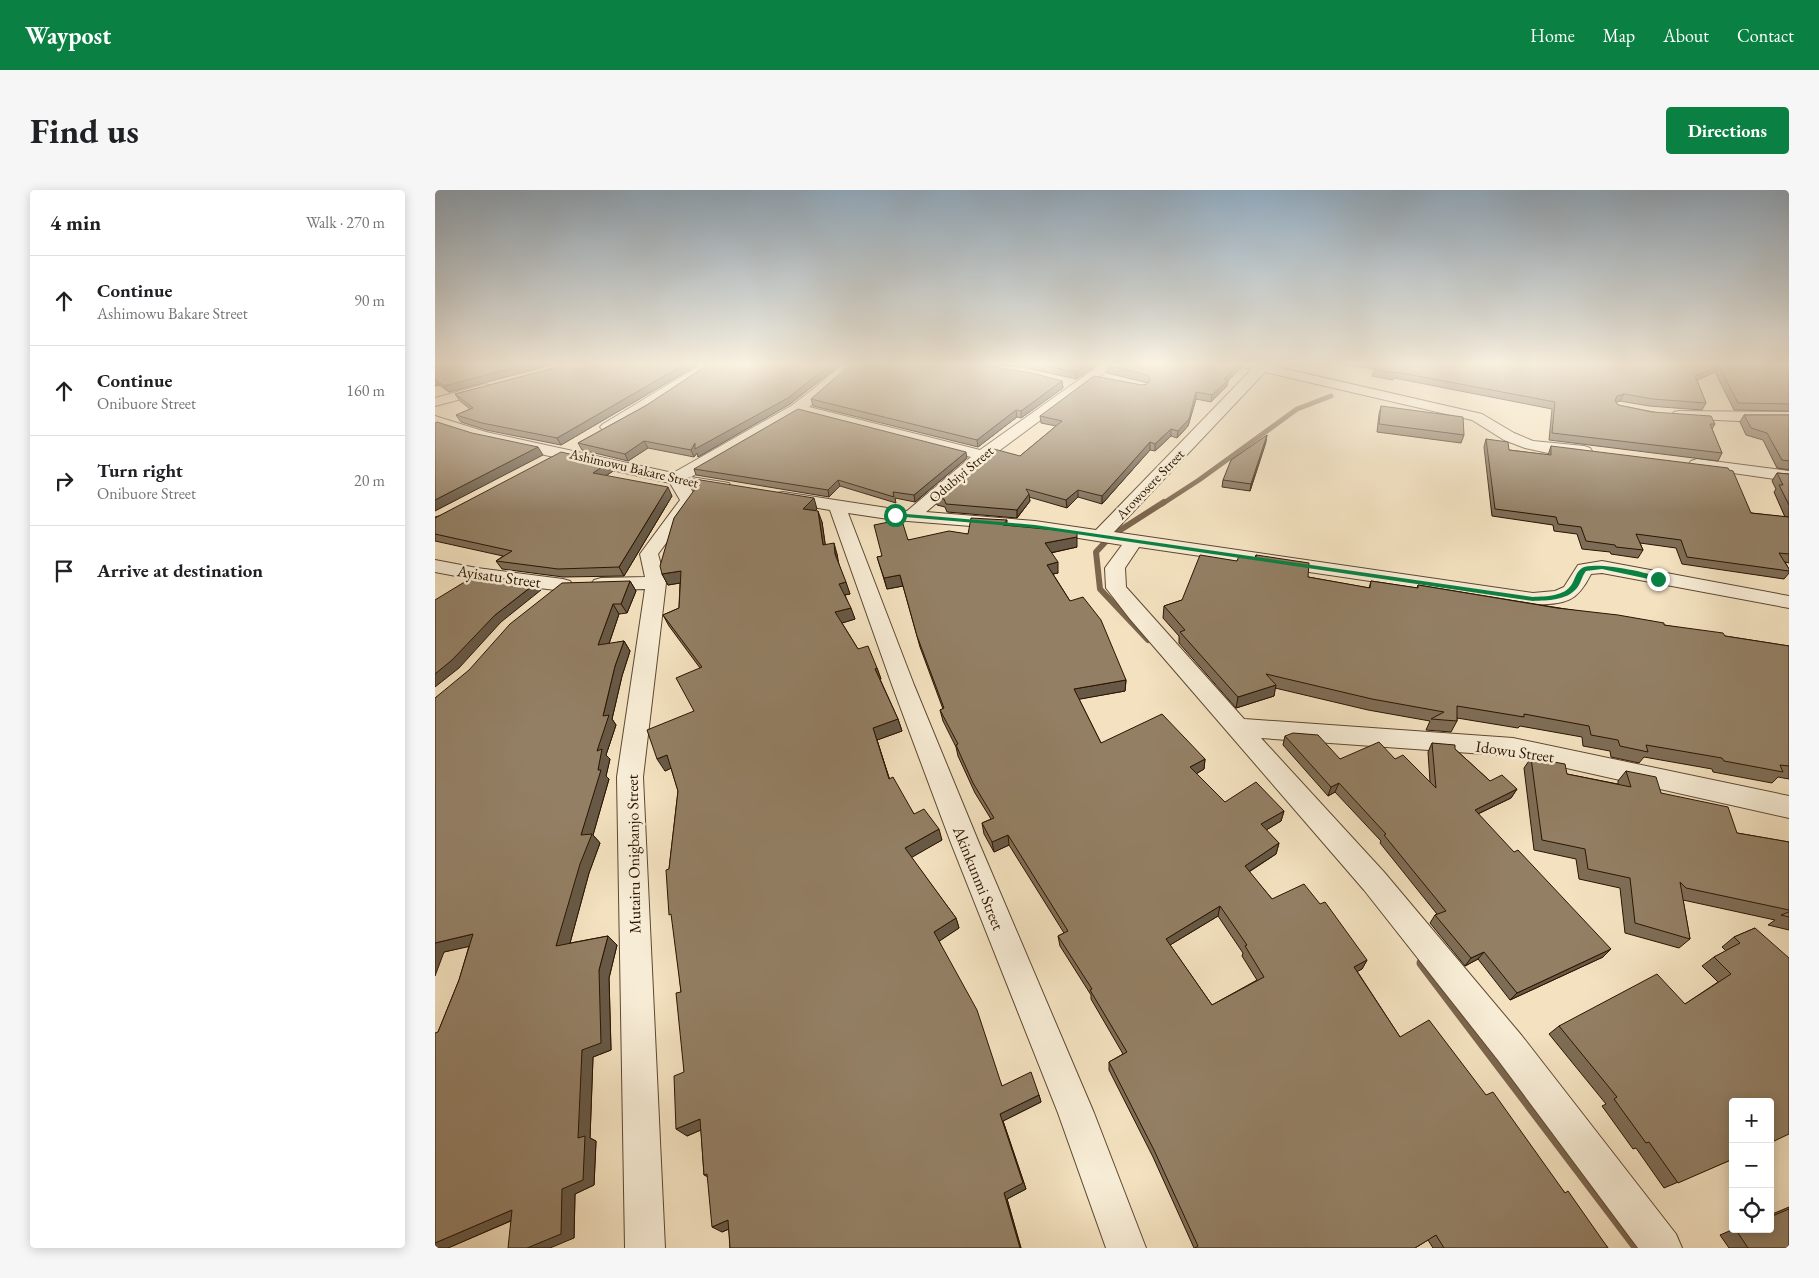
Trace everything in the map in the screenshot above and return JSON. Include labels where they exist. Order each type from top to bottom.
[{"type":"street","points":[[598,433],[632,413]]},
{"type":"street","points":[[676,479],[788,413]]},
{"type":"street","points":[[818,413],[983,455]]},
{"type":"street","name":"Odubiyi Street","points":[[913,516],[945,486],[983,455],[1040,413]]},
{"type":"street","name":"Arowosere Street","points":[[1100,536],[1211,413]]},
{"type":"street","points":[[1462,413],[1486,420],[1514,440],[1529,444],[1603,453]]},
{"type":"street","points":[[1661,414],[1739,418],[1789,416]]},
{"type":"street","name":"Ashimowu Bakare Street","points":[[435,420],[482,436],[676,479],[743,490]]},
{"type":"street","points":[[539,466],[582,443]]},
{"type":"street","points":[[1681,463],[1789,476]]},
{"type":"street","name":"Mutairu Onigbanjo Street","points":[[645,1248],[630,777],[656,583],[649,554],[689,500],[676,479]]},
{"type":"street","points":[[771,495],[913,516],[1035,526],[1533,599],[1559,597],[1574,587],[1585,569],[1602,568],[1789,602]]},
{"type":"street","name":"Akinkunmi Street","points":[[837,506],[903,685],[965,843],[1077,1113],[1126,1248]]},
{"type":"street","points":[[1128,540],[1115,568],[1116,588],[1374,881],[1510,1048],[1662,1248]]},
{"type":"street","name":"Ayisatu Street","points":[[435,566],[477,574],[563,585],[656,583]]},
{"type":"street","points":[[452,590],[477,574]]},
{"type":"street","points":[[540,604],[563,585]]},
{"type":"street","name":"Idowu Street","points":[[1237,727],[1513,748],[1789,807]]},
{"type":"building","points":[[460,413],[600,413],[557,438],[482,423],[456,415]]},
{"type":"building","points":[[632,413],[760,413],[695,449],[695,443],[691,450],[644,441],[625,454],[578,443]]},
{"type":"building","points":[[790,413],[815,413],[966,452],[914,495],[893,492],[894,497],[838,480],[828,490],[694,469]]},
{"type":"building","points":[[869,413],[1012,413],[977,440]]},
{"type":"building","points":[[1044,413],[1190,413],[1189,419],[1178,431],[1171,429],[1155,444],[1150,442],[1102,496],[1078,490],[1066,500],[1026,489],[1029,494],[1017,510],[946,504],[944,499],[935,498],[994,449],[1020,456],[1062,421],[1040,416]]},
{"type":"building","points":[[1380,413],[1436,413],[1463,417],[1464,435],[1379,424]]},
{"type":"building","points":[[1554,413],[1672,413],[1711,416],[1715,424],[1710,424],[1722,453],[1552,433]]},
{"type":"building","points":[[1744,415],[1789,415],[1789,461],[1782,460],[1767,433],[1751,428]]},
{"type":"building","points":[[435,423],[472,433],[538,447],[435,500]]},
{"type":"building","points":[[1267,435],[1251,484],[1223,480],[1231,460]]},
{"type":"building","points":[[1486,439],[1508,442],[1509,450],[1551,455],[1551,446],[1728,468],[1733,471],[1751,513],[1789,517],[1789,554],[1779,553],[1789,571],[1687,557],[1681,540],[1636,534],[1643,550],[1586,541],[1581,527],[1558,524],[1556,517],[1495,509]]},
{"type":"building","points":[[561,452],[608,463],[593,473],[668,487],[619,567],[558,569],[496,561],[512,551],[435,534],[435,518]]},
{"type":"building","points":[[1777,473],[1789,474],[1789,505],[1779,485],[1783,485]]},
{"type":"building","points":[[688,478],[814,498],[803,509],[818,511],[823,545],[834,543],[835,554],[846,582],[839,584],[851,608],[835,612],[858,649],[868,646],[877,668],[875,669],[898,719],[873,728],[889,779],[893,777],[914,814],[924,809],[939,829],[905,848],[956,918],[934,932],[977,1010],[1002,1086],[1031,1072],[1039,1095],[1000,1114],[1023,1183],[1004,1193],[1020,1248],[730,1248],[728,1220],[712,1227],[707,1174],[704,1175],[700,1119],[676,1129],[674,1076],[684,1072],[676,993],[681,992],[671,914],[669,915],[666,870],[669,869],[678,791],[667,755],[657,759],[647,730],[694,711],[676,678],[702,667],[663,615],[679,608],[681,571],[662,574],[660,566],[674,518],[695,489]]},
{"type":"building","points":[[971,518],[1007,520],[1003,525],[1077,532],[1077,537],[1045,543],[1058,562],[1047,565],[1070,601],[1083,597],[1101,620],[1126,680],[1074,689],[1101,743],[1162,714],[1205,759],[1190,767],[1225,802],[1256,782],[1284,811],[1261,824],[1279,843],[1245,866],[1272,899],[1304,884],[1320,904],[1325,902],[1367,960],[1354,967],[1400,1037],[1429,1020],[1486,1095],[1493,1092],[1565,1193],[1568,1191],[1608,1248],[1444,1248],[1436,1235],[1415,1248],[1195,1248],[1198,1246],[1154,1150],[1109,1062],[1127,1052],[1090,990],[1092,989],[1058,936],[1068,931],[1008,835],[992,842],[982,823],[994,818],[973,783],[956,745],[958,744],[940,710],[944,708],[917,636],[900,575],[884,578],[877,557],[882,556],[874,525],[889,522],[903,524],[908,540],[949,531],[968,534]],"holes":[[[1220,906],[1247,945],[1245,946],[1264,977],[1212,1005],[1166,939]]]},
{"type":"building","points":[[1200,555],[1237,561],[1239,556],[1256,558],[1256,555],[1309,563],[1308,577],[1370,588],[1371,581],[1418,588],[1418,585],[1557,608],[1618,615],[1664,623],[1664,625],[1723,633],[1725,636],[1789,646],[1789,766],[1780,765],[1783,772],[1724,761],[1722,758],[1646,745],[1648,752],[1620,746],[1618,740],[1591,735],[1589,726],[1524,714],[1524,717],[1457,706],[1457,721],[1431,719],[1444,712],[1372,699],[1266,674],[1276,685],[1238,697],[1180,632],[1185,630],[1164,606],[1182,600]]},
{"type":"building","points":[[476,575],[536,583],[495,615],[452,660],[435,674],[435,600]]},
{"type":"building","points":[[630,581],[621,604],[613,604],[598,645],[624,641],[615,666],[603,716],[609,715],[597,751],[602,749],[598,770],[601,770],[581,835],[592,834],[580,864],[556,946],[608,936],[599,970],[601,1043],[582,1050],[578,1138],[585,1136],[583,1180],[562,1189],[561,1234],[527,1248],[508,1248],[512,1210],[435,1243],[435,1033],[438,1032],[459,980],[473,934],[435,943],[435,698],[469,670],[510,624],[562,583]]},
{"type":"building","points":[[1293,733],[1318,735],[1340,759],[1379,742],[1395,759],[1403,755],[1436,788],[1432,743],[1455,745],[1455,749],[1490,781],[1502,775],[1517,789],[1475,810],[1514,852],[1518,850],[1611,949],[1517,993],[1484,952],[1471,958],[1435,915],[1446,911],[1384,835],[1386,834],[1339,783],[1331,787],[1285,736]]},
{"type":"building","points":[[1531,758],[1565,764],[1567,774],[1631,787],[1626,771],[1656,777],[1661,793],[1728,807],[1737,833],[1789,842],[1789,910],[1686,888],[1680,882],[1690,939],[1635,923],[1630,878],[1588,869],[1585,849],[1542,840]]},
{"type":"building","points":[[1789,912],[1789,917],[1781,915]]},
{"type":"building","points":[[1755,928],[1789,958],[1789,1134],[1774,1141],[1774,1098],[1729,1098],[1729,1161],[1678,1183],[1649,1142],[1646,1143],[1614,1099],[1617,1097],[1559,1026],[1657,974],[1685,1004],[1731,974],[1714,957],[1740,943],[1734,937]]},
{"type":"building","points":[[1789,1209],[1789,1248],[1748,1248],[1738,1233],[1774,1233],[1774,1215]]},
{"type":"waterway","points":[[1162,504],[1199,480],[1291,413]]},
{"type":"waterway","points":[[1148,640],[1100,589],[1096,552],[1111,536],[1164,502]]},
{"type":"waterway","points":[[1422,963],[1638,1248]]},
{"type":"route","points":[[895,515],[1035,526],[1533,599],[1559,597],[1574,587],[1585,569],[1602,568],[1658,579]]}]
